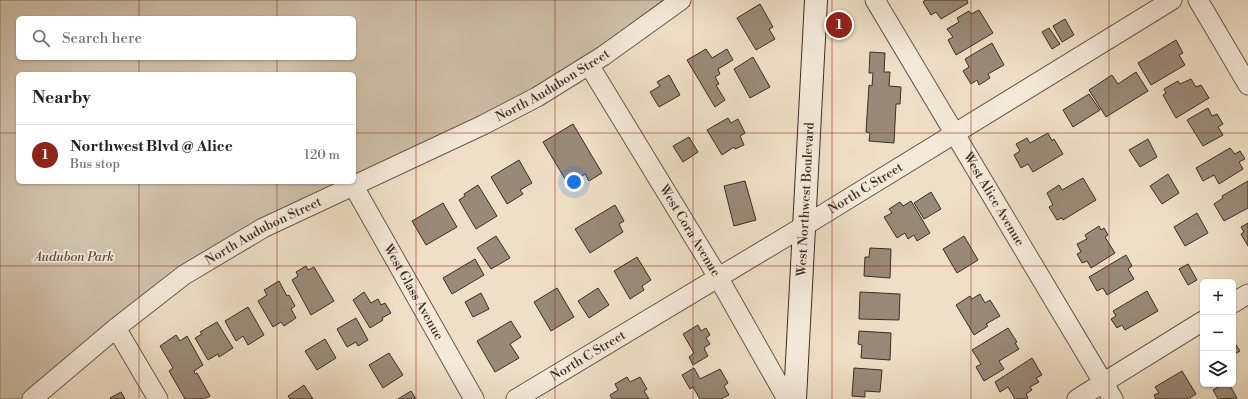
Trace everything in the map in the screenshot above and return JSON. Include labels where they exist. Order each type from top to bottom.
[{"type":"main road","name":"West Northwest Boulevard","points":[[795,399],[816,0]]},
{"type":"street","name":"North Audubon Street","points":[[32,399],[116,328],[184,275],[263,228],[483,125],[537,97],[589,65],[635,34],[681,0]]},
{"type":"street","name":"West Alice Avenue","points":[[875,0],[1113,399]]},
{"type":"street","name":"North C Street","points":[[516,399],[804,226],[1172,0]]},
{"type":"street","points":[[1198,0],[1248,85]]},
{"type":"street","name":"West Cora Avenue","points":[[589,65],[718,277],[787,399]]},
{"type":"street","name":"West Glass Avenue","points":[[353,186],[474,399]]},
{"type":"street","points":[[1236,301],[1248,294]]},
{"type":"street","points":[[1077,399],[1200,323]]},
{"type":"street","points":[[116,328],[158,399]]},
{"type":"green space","name":"Audubon Park","points":[[0,0],[663,0],[586,57],[495,111],[356,176],[356,72],[16,72],[16,184],[338,184],[273,213],[23,399],[0,399]]},
{"type":"building","points":[[925,0],[967,0],[968,3],[941,19],[936,12],[931,15],[923,2]]},
{"type":"building","points":[[760,4],[773,27],[769,29],[775,39],[756,50],[737,18]]},
{"type":"building","points":[[979,10],[993,33],[956,55],[948,40],[953,37],[947,29],[959,22],[957,18],[969,11],[971,14]]},
{"type":"building","points":[[1065,19],[1074,35],[1062,42],[1053,26]]},
{"type":"building","points":[[1049,28],[1060,44],[1052,49],[1042,32]]},
{"type":"building","points":[[1176,40],[1183,53],[1179,55],[1185,65],[1151,85],[1138,63]]},
{"type":"building","points":[[992,43],[1004,65],[988,74],[990,78],[979,85],[977,80],[971,84],[963,71],[969,67],[965,59]]},
{"type":"building","points":[[706,49],[712,58],[727,49],[733,60],[718,69],[720,74],[715,77],[719,84],[716,85],[725,100],[715,107],[687,60]]},
{"type":"building","points":[[870,52],[885,53],[884,72],[890,72],[889,86],[901,87],[900,104],[896,104],[894,143],[869,141],[870,133],[866,132],[869,85],[872,86],[873,73],[869,73]]},
{"type":"building","points":[[753,57],[770,87],[750,98],[734,69]]},
{"type":"building","points":[[1136,72],[1148,91],[1106,117],[1089,90],[1112,75],[1118,84]]},
{"type":"building","points":[[669,75],[680,95],[659,107],[650,92],[660,86],[657,82]]},
{"type":"building","points":[[1191,79],[1196,87],[1201,85],[1209,98],[1176,118],[1163,95],[1166,93],[1164,89],[1178,81],[1180,84]]},
{"type":"building","points":[[1089,94],[1100,110],[1073,127],[1063,110]]},
{"type":"building","points":[[1208,108],[1212,116],[1217,114],[1223,124],[1218,127],[1223,135],[1203,146],[1187,120]]},
{"type":"building","points":[[728,118],[731,123],[738,119],[745,133],[740,136],[744,145],[735,149],[734,147],[722,155],[707,130]]},
{"type":"building","points":[[573,124],[602,173],[589,181],[585,174],[568,184],[543,142]]},
{"type":"building","points":[[1048,133],[1052,141],[1054,139],[1063,154],[1033,172],[1028,164],[1021,168],[1014,155],[1020,151],[1016,144],[1027,138],[1030,143]]},
{"type":"building","points":[[689,137],[698,152],[683,162],[673,146]]},
{"type":"building","points":[[1148,139],[1157,157],[1140,167],[1129,150]]},
{"type":"building","points":[[1230,148],[1235,154],[1240,151],[1245,159],[1239,162],[1243,169],[1219,184],[1214,175],[1203,181],[1196,168]]},
{"type":"building","points":[[519,160],[532,183],[520,190],[523,194],[507,204],[491,177]]},
{"type":"building","points":[[1168,174],[1179,193],[1162,204],[1150,186]]},
{"type":"building","points":[[1083,178],[1096,200],[1063,220],[1062,218],[1057,220],[1049,207],[1053,205],[1047,193],[1059,185],[1062,190]]},
{"type":"building","points":[[745,181],[756,220],[734,226],[724,186]]},
{"type":"building","points":[[1248,181],[1248,208],[1224,221],[1214,204],[1223,198],[1222,196]]},
{"type":"building","points":[[478,185],[497,216],[476,229],[459,200],[465,196],[464,194]]},
{"type":"building","points":[[931,192],[941,209],[924,219],[914,203]]},
{"type":"building","points":[[911,201],[930,233],[917,241],[914,235],[908,239],[905,233],[897,238],[884,217],[892,213],[889,209],[900,202],[903,206]]},
{"type":"building","points":[[443,203],[457,227],[426,245],[412,221]]},
{"type":"building","points":[[615,205],[624,221],[619,224],[623,232],[590,253],[575,229]]},
{"type":"building","points":[[1197,213],[1208,233],[1185,246],[1174,227]]},
{"type":"building","points":[[1248,223],[1248,246],[1241,234],[1244,232],[1241,227]]},
{"type":"building","points":[[1099,226],[1101,230],[1104,228],[1108,235],[1105,237],[1115,253],[1091,268],[1087,261],[1082,263],[1077,254],[1081,252],[1077,244],[1087,239],[1085,235]]},
{"type":"building","points":[[496,236],[510,258],[491,269],[477,248]]},
{"type":"building","points":[[964,236],[978,260],[957,273],[943,249]]},
{"type":"building","points":[[870,248],[891,249],[890,278],[864,276],[865,257],[869,257]]},
{"type":"building","points":[[1126,255],[1132,266],[1128,269],[1134,279],[1107,295],[1103,288],[1097,291],[1089,277]]},
{"type":"building","points":[[637,257],[651,280],[642,286],[644,290],[630,299],[614,271]]},
{"type":"building","points":[[475,259],[484,275],[452,294],[443,278]]},
{"type":"building","points":[[1188,264],[1197,280],[1188,285],[1179,269]]},
{"type":"building","points":[[306,266],[308,270],[314,267],[334,301],[311,315],[292,280],[298,276],[296,272]]},
{"type":"building","points":[[279,281],[287,296],[289,295],[295,306],[291,309],[296,318],[284,326],[281,322],[273,327],[258,301],[267,295],[264,290]]},
{"type":"building","points":[[557,288],[574,317],[551,331],[534,302]]},
{"type":"building","points":[[598,288],[609,305],[589,318],[578,301]]},
{"type":"building","points":[[1147,291],[1158,311],[1125,330],[1122,325],[1117,328],[1111,319],[1116,316],[1113,311]]},
{"type":"building","points":[[364,292],[371,303],[378,299],[381,305],[385,303],[391,313],[370,328],[353,300]]},
{"type":"building","points":[[860,292],[900,294],[899,320],[859,319]]},
{"type":"building","points":[[481,293],[489,309],[473,317],[465,302]]},
{"type":"building","points":[[980,294],[985,303],[990,300],[1000,316],[986,324],[988,326],[974,335],[956,305],[970,296],[972,299]]},
{"type":"building","points":[[248,307],[264,335],[248,345],[243,336],[236,341],[225,321]]},
{"type":"building","points":[[356,318],[368,340],[358,346],[356,342],[347,347],[337,329]]},
{"type":"building","points":[[511,321],[521,337],[510,344],[519,358],[495,372],[477,341]]},
{"type":"building","points":[[217,322],[233,348],[219,357],[218,354],[208,360],[195,338],[202,334],[200,332]]},
{"type":"building","points":[[698,325],[701,331],[706,328],[710,335],[706,338],[710,344],[704,348],[708,356],[693,365],[689,357],[694,353],[683,334]]},
{"type":"building","points":[[1008,328],[1017,342],[1015,343],[1019,349],[999,361],[1004,369],[984,381],[976,367],[981,364],[972,350]]},
{"type":"building","points":[[859,331],[891,333],[890,360],[861,358],[862,345],[858,344]]},
{"type":"building","points":[[176,335],[180,341],[187,336],[203,365],[194,371],[195,374],[197,373],[210,396],[204,399],[185,399],[169,371],[173,368],[160,346]]},
{"type":"building","points":[[325,339],[336,358],[317,370],[305,351]]},
{"type":"building","points":[[1236,345],[1240,351],[1236,353]]},
{"type":"building","points":[[389,353],[403,375],[383,388],[369,365]]},
{"type":"building","points":[[1032,358],[1042,375],[1036,378],[1039,382],[1030,387],[1032,390],[1026,394],[1028,398],[1015,399],[1008,387],[1000,392],[995,382]]},
{"type":"building","points":[[694,368],[700,379],[720,369],[728,383],[724,386],[729,395],[721,399],[700,399],[693,387],[690,389],[682,375]]},
{"type":"building","points":[[854,368],[882,370],[880,392],[865,391],[865,397],[852,396]]},
{"type":"building","points":[[1182,371],[1196,394],[1188,399],[1156,399],[1154,395],[1159,393],[1155,387]]},
{"type":"building","points":[[627,377],[630,382],[640,377],[647,389],[644,391],[649,399],[612,399],[610,395],[618,390],[615,384]]},
{"type":"building","points":[[304,385],[313,399],[290,399],[288,396]]},
{"type":"building","points":[[1218,387],[1231,387],[1237,398],[1218,399],[1213,390]]},
{"type":"building","points":[[411,391],[416,399],[398,399]]},
{"type":"building","points":[[121,392],[125,399],[110,398]]},
{"type":"place","name":"Northwest Blvd @ Alice","points":[[839,25]]}]
